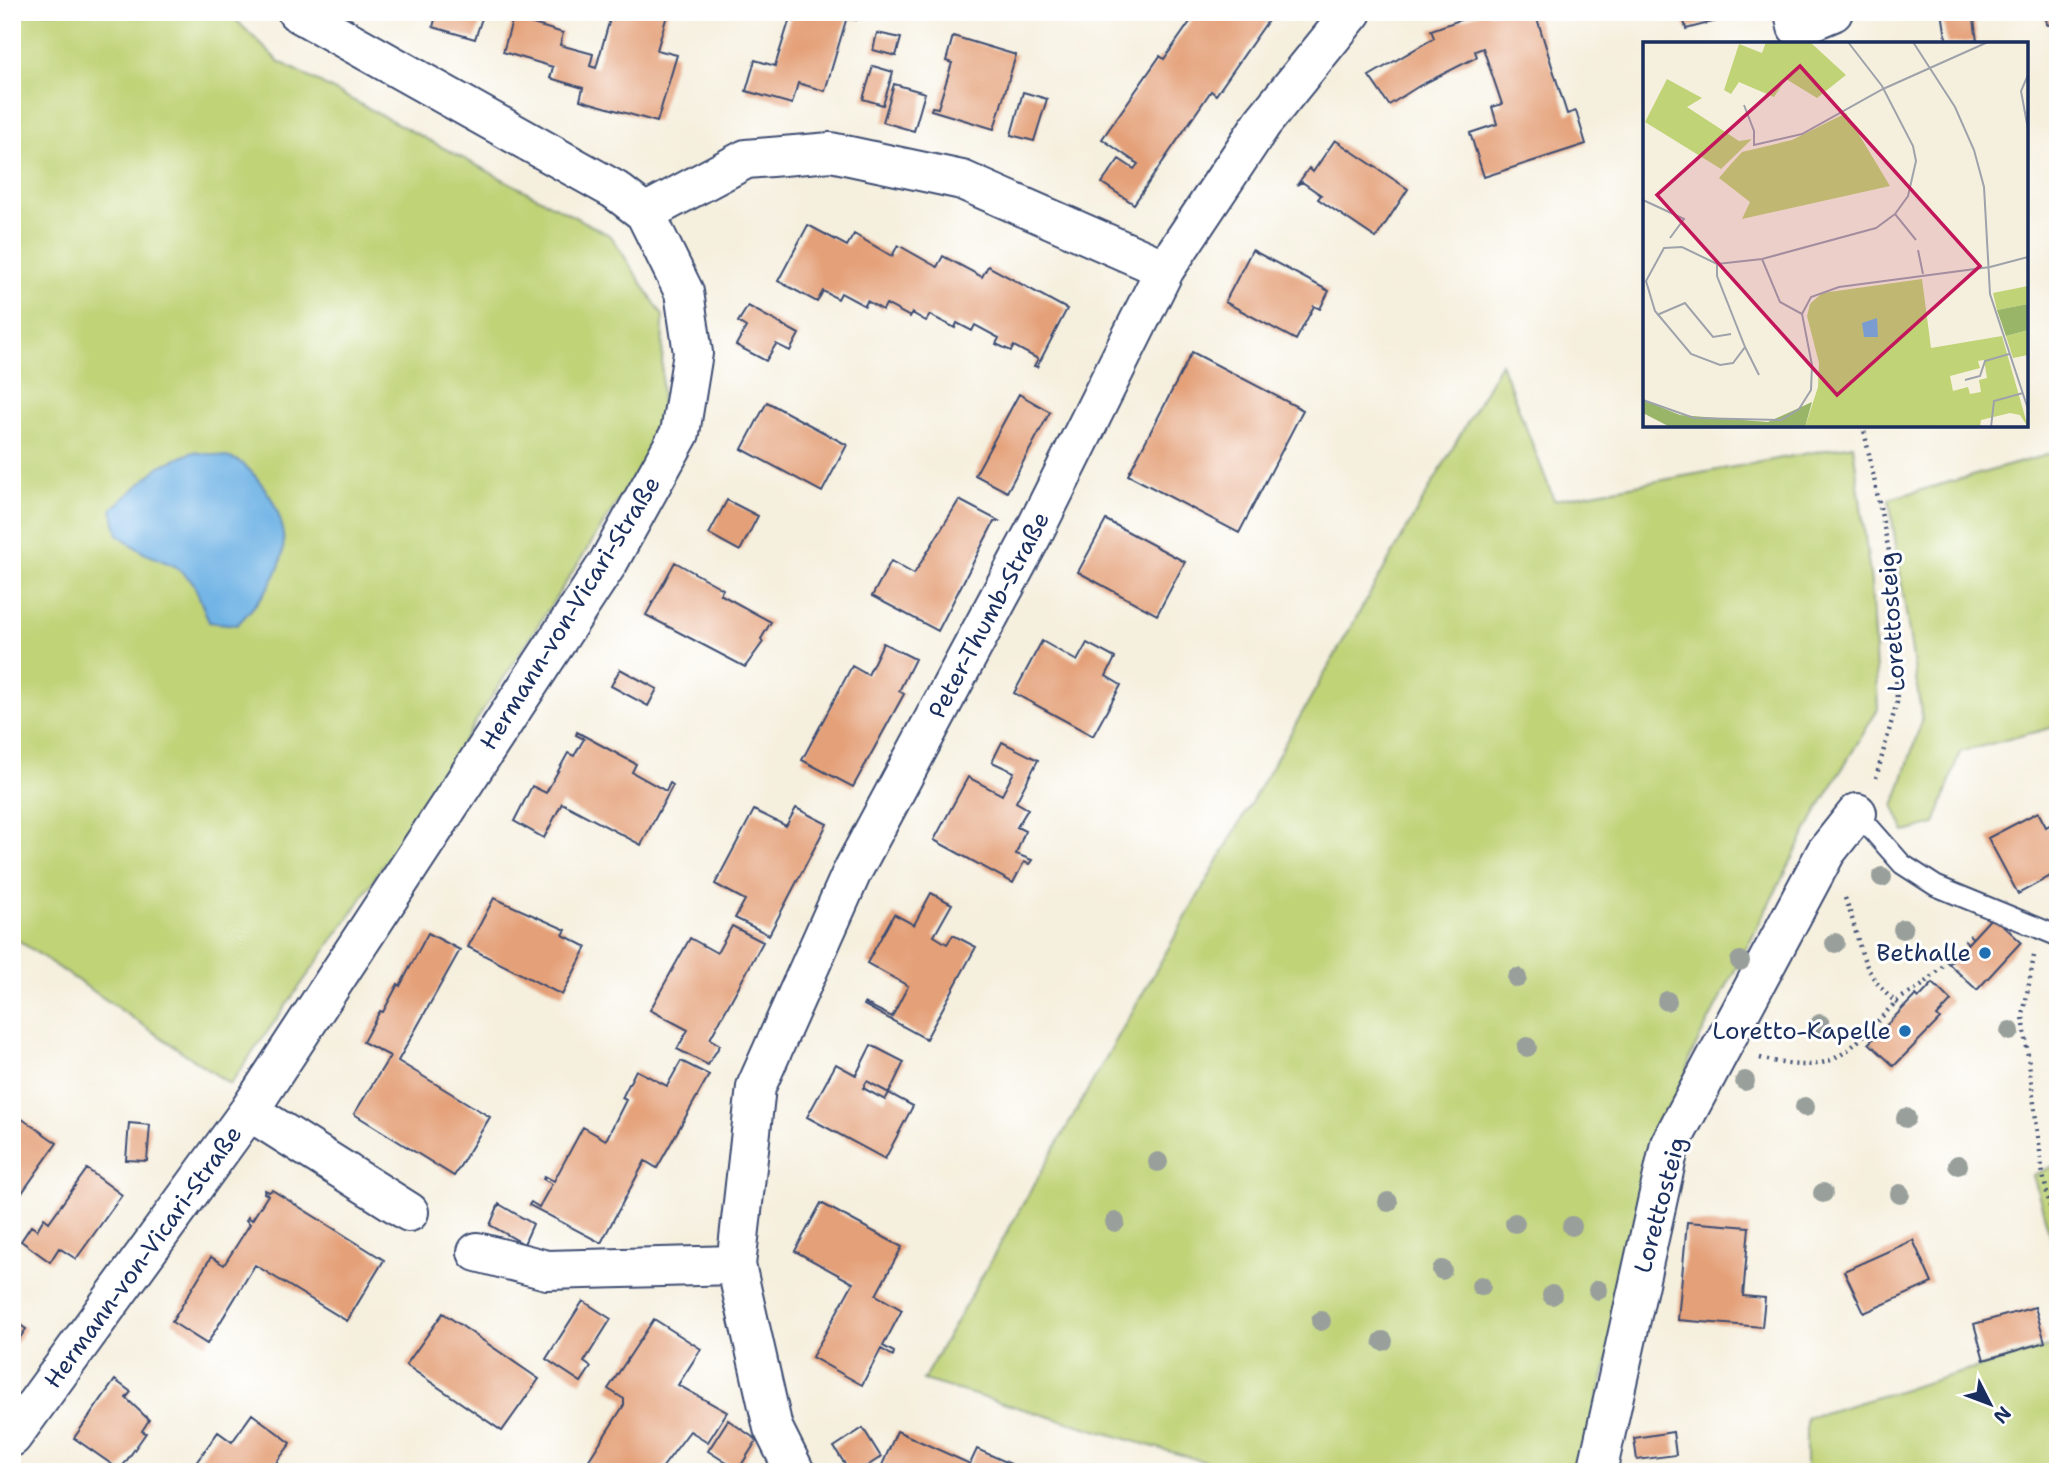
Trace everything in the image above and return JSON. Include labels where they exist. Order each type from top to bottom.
[{"type":"street","name":"Hermann-von-Vicari-Straße","points":[[12,1437],[249,1111],[608,563],[680,433],[693,353],[684,292],[645,213],[604,183],[297,12]]},
{"type":"street","name":"Peter-Thumb-Straße","points":[[795,1472],[773,1428],[736,1265],[757,1087],[852,872],[1033,534],[1165,269],[1263,122],[1352,12]]},
{"type":"street","points":[[1794,12],[1797,27],[1833,12]]},
{"type":"street","points":[[645,213],[746,159],[831,152],[962,180],[1165,269]]},
{"type":"street","name":"Lorettosteig","points":[[1597,1472],[1670,1144],[1826,852],[1857,813]]},
{"type":"street","name":"Hermann-von-Vicari-Straße","points":[[249,1111],[409,1212]]},
{"type":"street","points":[[477,1252],[547,1270],[736,1265]]},
{"type":"lane","points":[[1857,813],[1902,864],[1937,886],[2049,932]]},
{"type":"path","name":"Lorettosteig","points":[[1857,813],[1880,771],[1897,702],[1892,566],[1863,427]]},
{"type":"path","points":[[1826,852],[1847,903],[1859,951],[1879,988],[1903,1008]]},
{"type":"path","points":[[1722,1048],[1788,1066],[1837,1060],[1867,1035],[1896,1002],[1924,984],[1997,909]]},
{"type":"path","points":[[2049,932],[2022,1017],[2043,1175],[2058,1242]]},
{"type":"green space","points":[[12,12],[228,12],[278,61],[611,236],[663,316],[661,435],[352,913],[230,1084],[12,936]]},
{"type":"green space","points":[[1501,363],[1554,500],[1853,445],[1871,583],[1878,709],[1818,809],[1691,1055],[1578,1472],[1285,1472],[1206,1462],[923,1380]]},
{"type":"green space","points":[[2058,452],[2058,726],[1960,752],[1935,824],[1905,832],[1894,807],[1922,719],[1889,499]]},
{"type":"green space","points":[[2058,1164],[2058,1264],[2033,1175]]},
{"type":"green space","points":[[2058,1344],[2058,1472],[1806,1472],[1806,1418]]},
{"type":"water","points":[[193,452],[226,457],[241,463],[263,486],[279,516],[283,550],[279,566],[263,595],[237,625],[209,622],[193,582],[175,566],[144,553],[118,535],[112,509],[160,466]]},
{"type":"building","points":[[437,12],[483,15],[475,39],[433,27]]},
{"type":"building","points":[[612,12],[668,12],[657,50],[677,55],[657,122],[580,100],[583,88],[550,78],[553,67],[503,52],[513,18],[563,33],[560,45],[593,54],[590,66],[596,68]]},
{"type":"building","points":[[792,12],[859,12],[856,20],[847,17],[825,91],[798,83],[792,104],[746,91],[755,60],[775,66]]},
{"type":"building","points":[[1197,12],[1274,12],[1216,95],[1211,91],[1134,204],[1102,183],[1119,159],[1134,169],[1138,164],[1102,139],[1160,56],[1164,59]]},
{"type":"building","points":[[1483,12],[1535,12],[1567,114],[1576,111],[1586,144],[1484,177],[1470,133],[1497,124],[1492,107],[1502,104],[1483,48],[1475,51],[1477,57],[1419,86],[1389,105],[1369,76],[1434,38],[1431,30]]},
{"type":"building","points":[[1682,12],[1747,12],[1747,13],[1686,29]]},
{"type":"building","points":[[1942,12],[1973,12],[1977,41],[1947,42]]},
{"type":"building","points":[[2045,12],[2058,12],[2058,48],[2052,24],[2047,25]]},
{"type":"building","points":[[877,33],[901,38],[896,56],[873,50]]},
{"type":"building","points":[[953,36],[1016,55],[994,129],[931,110],[932,107],[938,108],[952,63],[946,61]]},
{"type":"building","points":[[873,66],[893,72],[883,105],[863,99]]},
{"type":"building","points":[[894,84],[925,93],[914,131],[883,122]]},
{"type":"building","points":[[1023,92],[1047,99],[1034,141],[1011,135]]},
{"type":"building","points":[[1335,140],[1408,189],[1376,238],[1318,199],[1321,195],[1302,182],[1297,185],[1309,168],[1313,172]]},
{"type":"building","points":[[808,225],[847,246],[854,234],[892,256],[898,245],[937,267],[943,256],[982,277],[988,266],[1067,309],[1037,367],[1034,366],[1038,359],[1014,346],[1011,351],[996,344],[999,338],[975,325],[972,331],[957,323],[955,328],[930,315],[926,321],[912,313],[910,317],[886,304],[883,310],[867,301],[865,306],[841,293],[838,299],[823,291],[817,302],[778,281]]},
{"type":"building","points":[[1252,250],[1329,291],[1320,309],[1314,306],[1296,340],[1225,302]]},
{"type":"building","points":[[748,306],[799,334],[790,351],[776,344],[766,361],[736,345],[746,327],[738,322]]},
{"type":"building","points":[[1192,352],[1303,410],[1239,533],[1128,475]]},
{"type":"building","points":[[1019,394],[1050,412],[1007,492],[975,475]]},
{"type":"building","points":[[767,402],[847,445],[822,492],[742,449]]},
{"type":"building","points":[[727,500],[758,516],[740,551],[709,534]]},
{"type":"building","points":[[959,500],[999,521],[994,522],[938,631],[872,596],[891,561],[914,574]]},
{"type":"building","points":[[1106,520],[1185,562],[1157,615],[1078,572]]},
{"type":"building","points":[[675,562],[723,589],[720,594],[771,622],[761,639],[763,642],[745,667],[646,615]]},
{"type":"building","points":[[1042,641],[1077,661],[1087,643],[1115,658],[1106,676],[1121,685],[1093,736],[1014,693]]},
{"type":"building","points":[[883,643],[915,659],[899,691],[904,694],[853,787],[802,760],[852,666],[868,675]]},
{"type":"building","points":[[620,669],[657,689],[648,706],[611,686]]},
{"type":"building","points":[[577,732],[636,764],[632,772],[666,791],[670,783],[673,785],[641,845],[562,803],[544,838],[514,821],[532,786],[546,793],[568,753],[574,756],[584,739],[576,735]]},
{"type":"building","points":[[1002,742],[1038,760],[1016,802],[1028,809],[1017,827],[1025,831],[1016,854],[1032,860],[1029,864],[1024,862],[1013,883],[934,840],[968,777],[1002,795],[1014,772],[992,762]]},
{"type":"building","points":[[796,808],[827,824],[769,935],[735,918],[745,900],[715,884],[754,810],[786,826]]},
{"type":"building","points":[[2038,812],[2046,827],[2058,820],[2058,872],[2018,894],[1988,838]]},
{"type":"building","points":[[931,893],[952,904],[934,936],[947,944],[953,935],[976,947],[926,1039],[864,1005],[865,1003],[892,1017],[908,986],[867,963],[894,914],[914,925]]},
{"type":"building","points":[[494,898],[566,930],[563,935],[587,947],[562,995],[468,947]]},
{"type":"building","name":"Bethalle","points":[[1993,916],[2021,942],[1977,990],[1949,964]]},
{"type":"building","points":[[732,926],[763,942],[710,1039],[720,1045],[708,1065],[677,1049],[688,1030],[650,1010],[690,938],[717,953]]},
{"type":"building","points":[[428,933],[460,950],[398,1061],[490,1117],[454,1176],[354,1114],[390,1056],[363,1042],[380,1011],[383,1012],[398,984],[400,986]]},
{"type":"building","name":"Loretto-Kapelle","points":[[1933,983],[1951,1001],[1937,1016],[1940,1019],[1894,1066],[1869,1043],[1916,995],[1919,998]]},
{"type":"building","points":[[871,1045],[904,1062],[889,1093],[913,1106],[885,1159],[807,1117],[836,1064],[856,1075]],"holes":[[[867,1081],[889,1093],[885,1100],[863,1088]]]},
{"type":"building","points":[[681,1061],[709,1075],[657,1168],[645,1161],[601,1243],[529,1205],[531,1202],[539,1207],[552,1184],[543,1179],[545,1176],[554,1181],[583,1127],[606,1140],[626,1100],[622,1098],[636,1070],[667,1086]]},
{"type":"building","points":[[12,1112],[57,1143],[12,1207]]},
{"type":"building","points":[[129,1123],[150,1125],[147,1161],[126,1160]]},
{"type":"building","points":[[87,1169],[122,1195],[76,1259],[59,1248],[50,1262],[21,1241],[31,1226],[37,1230],[44,1218],[49,1222]]},
{"type":"building","points":[[265,1190],[272,1190],[384,1260],[347,1321],[255,1265],[207,1344],[172,1322],[211,1257],[224,1265],[250,1224],[246,1220],[248,1217],[252,1220],[268,1195],[264,1193]]},
{"type":"building","points":[[821,1203],[902,1247],[876,1295],[902,1310],[883,1346],[894,1352],[893,1356],[881,1349],[862,1385],[812,1357],[853,1283],[795,1251]]},
{"type":"building","points":[[499,1204],[533,1224],[524,1244],[490,1225]]},
{"type":"building","points":[[1687,1222],[1749,1227],[1743,1296],[1765,1298],[1762,1327],[1678,1320]]},
{"type":"building","points":[[1913,1240],[1932,1283],[1864,1313],[1844,1271]]},
{"type":"building","points":[[583,1301],[611,1319],[584,1362],[591,1367],[581,1382],[546,1359]]},
{"type":"building","points":[[2035,1307],[2045,1342],[1984,1360],[1974,1324]]},
{"type":"building","points":[[443,1313],[539,1379],[502,1431],[406,1365]]},
{"type":"building","points":[[12,1319],[26,1329],[12,1349]]},
{"type":"building","points":[[654,1319],[701,1349],[678,1385],[727,1412],[708,1442],[690,1431],[659,1472],[587,1472],[583,1469],[624,1405],[624,1399],[608,1389]]},
{"type":"building","points":[[115,1380],[131,1392],[126,1398],[149,1420],[142,1431],[146,1433],[120,1470],[74,1438]]},
{"type":"building","points":[[252,1414],[291,1443],[269,1472],[199,1472],[193,1467],[218,1432],[232,1442]]},
{"type":"building","points":[[728,1420],[757,1440],[738,1470],[708,1451]]},
{"type":"building","points":[[863,1428],[881,1457],[858,1472],[850,1472],[834,1447]]},
{"type":"building","points":[[897,1431],[970,1464],[977,1449],[1029,1472],[879,1472]]},
{"type":"building","points":[[1673,1432],[1676,1455],[1637,1460],[1634,1438]]},
{"type":"place","name":"Bethalle","points":[[1985,953]]},
{"type":"place","name":"Loretto-Kapelle","points":[[1905,1031]]}]
